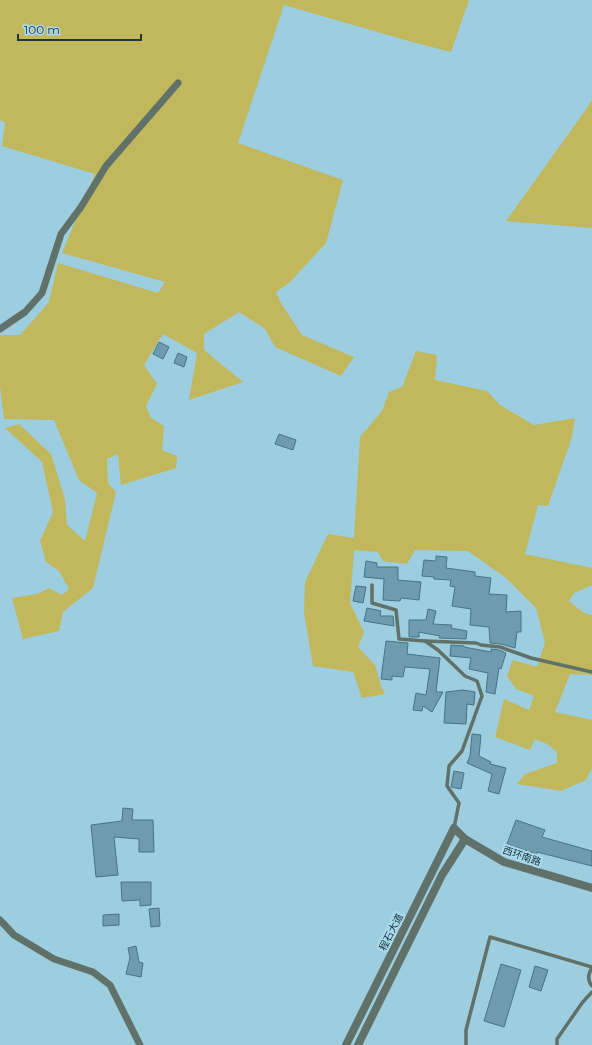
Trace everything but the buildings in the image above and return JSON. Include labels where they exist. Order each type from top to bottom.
[{"type":"street","points":[[0,329],[25,312],[42,293],[61,234],[81,206],[106,166],[178,83]]},
{"type":"street","name":"西环南路","points":[[454,828],[465,839],[504,862],[592,888]]},
{"type":"street","name":"程石大道","points":[[346,1045],[454,828]]},
{"type":"street","name":"程石大道","points":[[358,1045],[442,875],[465,839]]},
{"type":"street","points":[[0,920],[14,935],[54,960],[93,972],[110,985],[140,1045]]},
{"type":"lane","points":[[372,585],[372,602],[396,610],[399,639],[476,643],[480,645],[500,647],[531,658],[592,672]]},
{"type":"lane","points":[[425,641],[438,650],[465,676],[477,680],[482,696],[462,751],[449,766],[447,786],[459,803],[454,828]]},
{"type":"lane","points":[[466,1045],[466,1030],[490,936],[592,967],[588,978],[592,986]]},
{"type":"lane","points":[[556,1045],[557,1039],[582,1003],[592,992]]},
{"type":"shaded area","points":[[0,0],[469,0],[451,52],[284,5],[238,143],[343,180],[326,243],[289,283],[276,292],[281,303],[302,335],[354,357],[341,376],[275,347],[265,329],[239,312],[204,334],[204,350],[243,382],[189,400],[197,353],[163,334],[144,365],[157,384],[146,406],[151,418],[164,426],[162,450],[177,456],[176,468],[121,485],[118,454],[107,459],[108,483],[116,492],[93,588],[63,612],[59,631],[23,639],[12,598],[37,594],[49,588],[62,595],[69,589],[59,571],[46,562],[40,541],[53,512],[42,462],[5,428],[19,424],[51,454],[65,499],[67,525],[85,541],[97,493],[79,480],[54,420],[4,419],[0,386],[0,335],[20,335],[49,302],[58,263],[158,293],[165,282],[62,253],[95,174],[2,146],[5,123],[0,120]]},
{"type":"shaded area","points":[[592,100],[592,228],[506,221],[587,108]]},
{"type":"shaded area","points":[[416,351],[437,355],[435,380],[487,391],[500,405],[534,425],[575,418],[572,437],[548,506],[538,505],[525,554],[592,568],[592,585],[574,593],[569,601],[584,613],[592,615],[592,675],[570,674],[555,712],[592,720],[592,768],[586,780],[561,791],[517,784],[525,774],[557,763],[557,752],[547,744],[535,739],[530,750],[495,737],[504,699],[529,710],[534,696],[516,689],[507,676],[513,660],[537,667],[545,643],[536,608],[506,578],[468,551],[415,550],[407,564],[383,561],[378,552],[354,550],[350,603],[364,632],[358,647],[375,665],[385,694],[362,698],[353,672],[313,666],[304,613],[305,582],[328,534],[354,538],[360,437],[382,411],[389,392],[402,387]]}]
